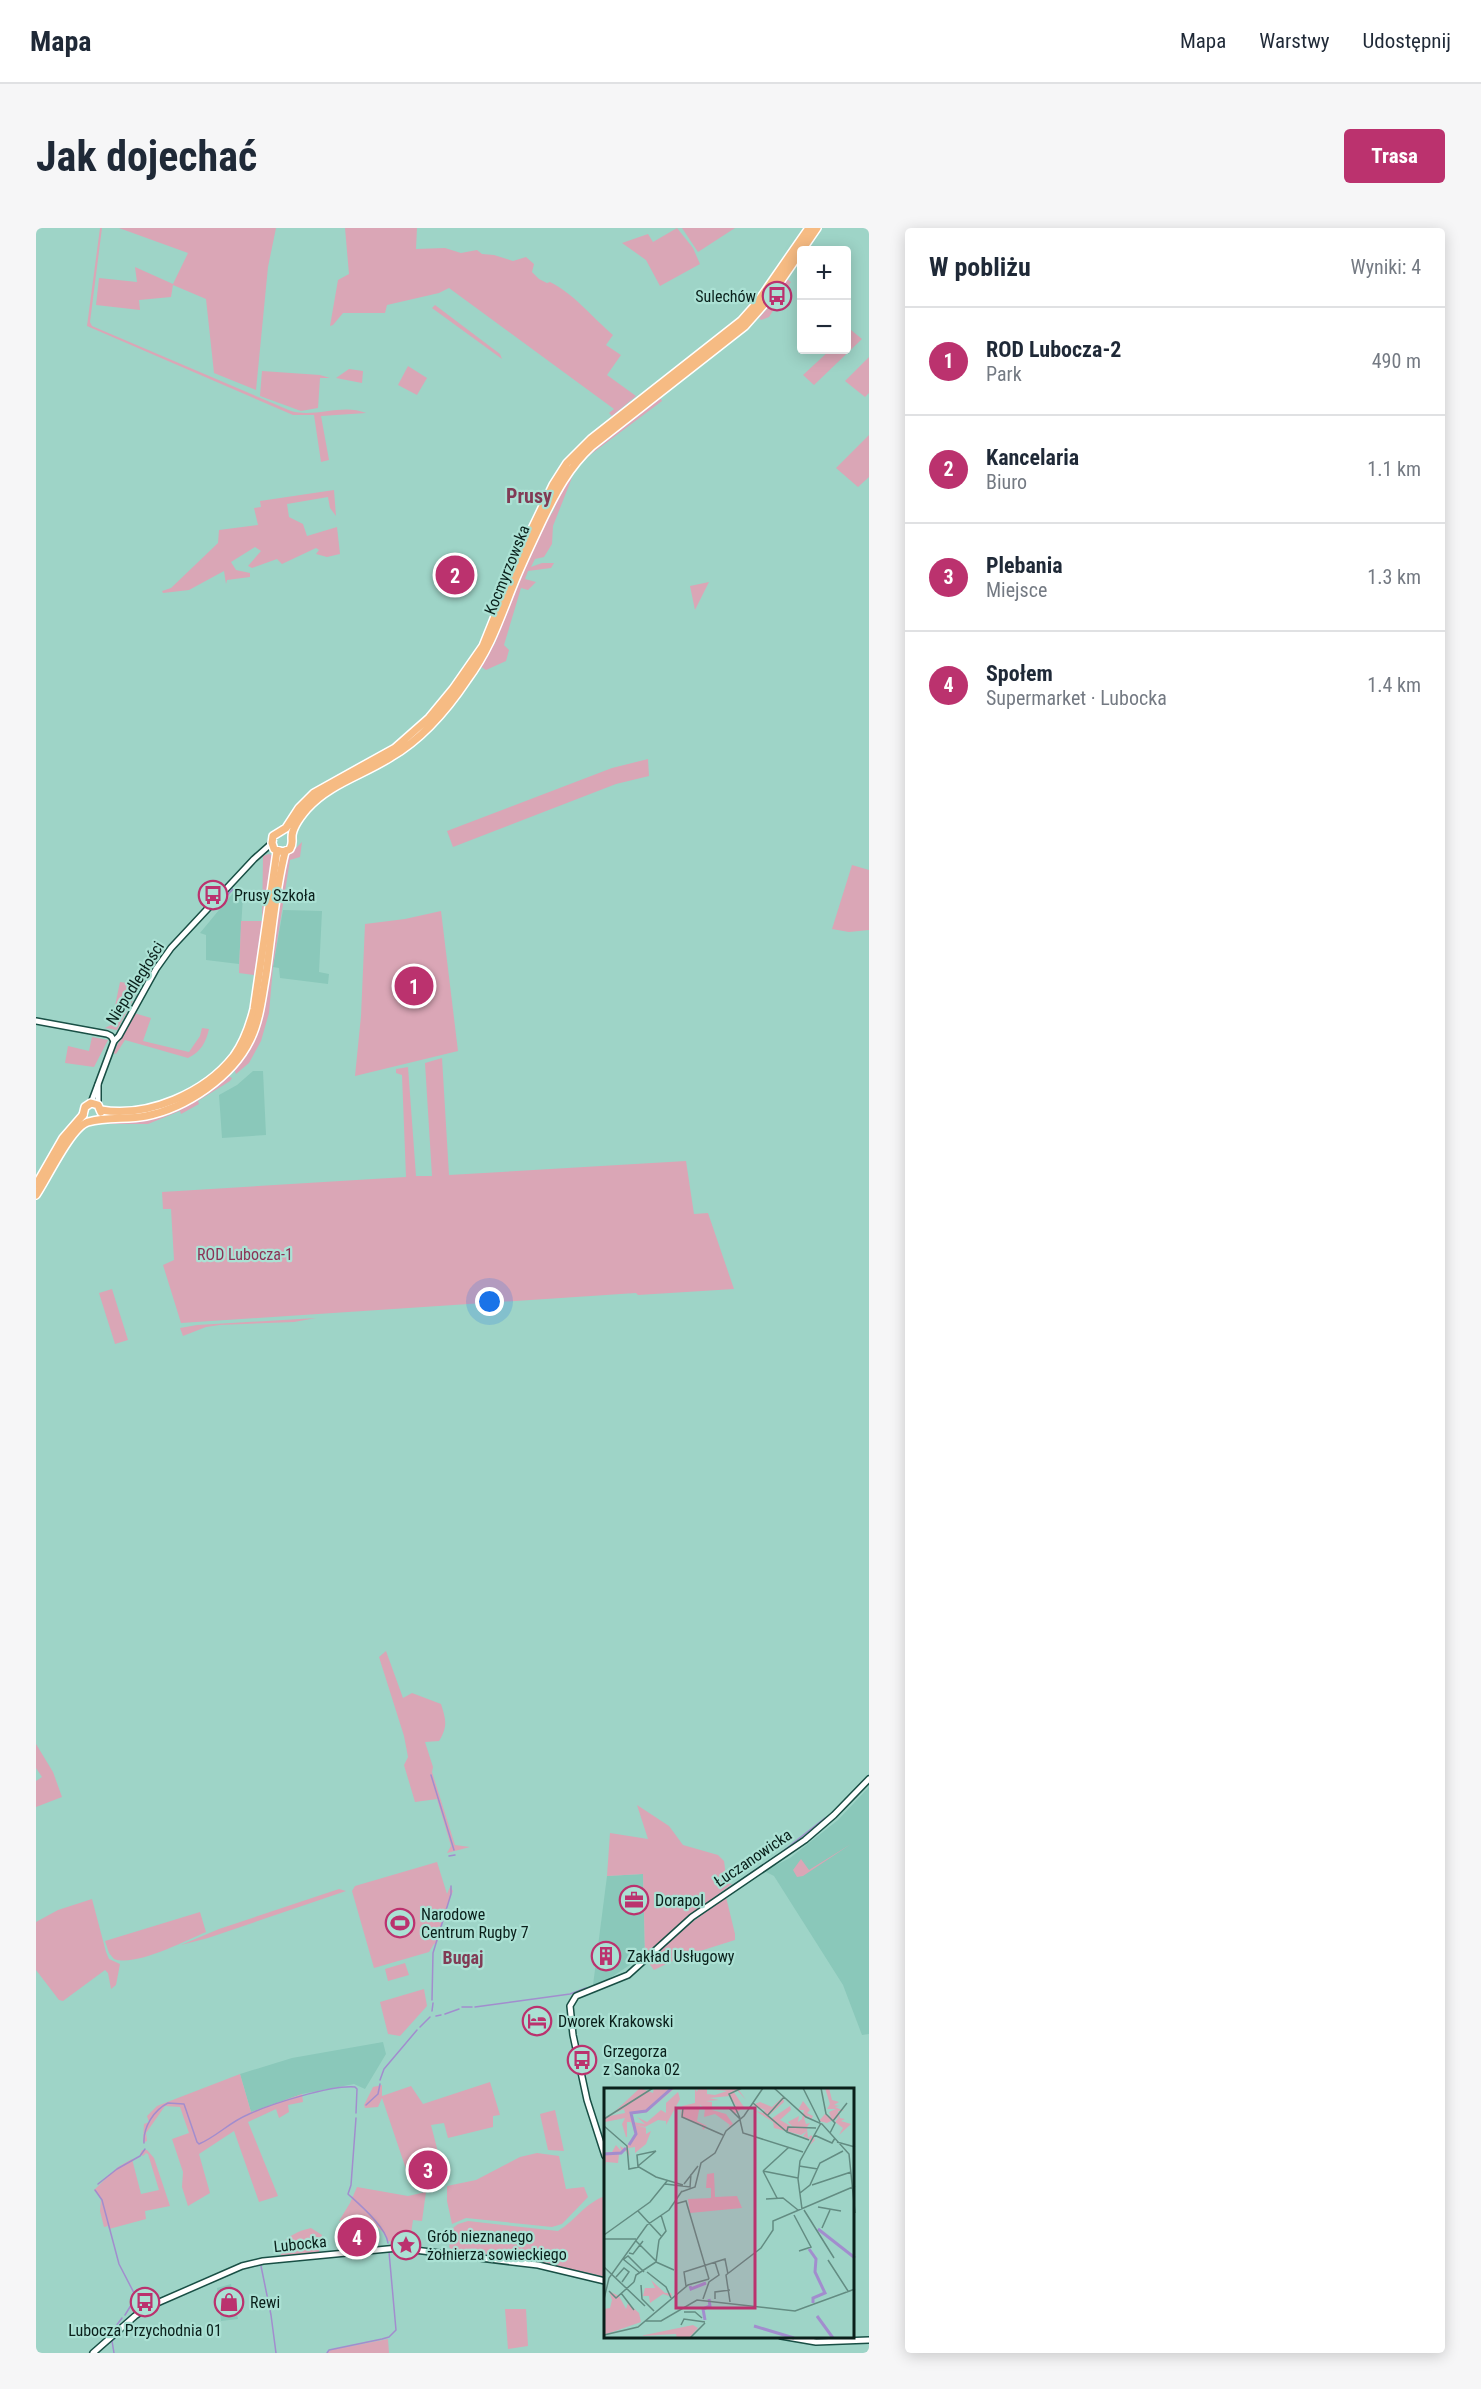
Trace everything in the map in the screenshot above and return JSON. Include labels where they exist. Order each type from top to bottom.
[{"type":"main road","name":"Kocmyrzowska","points":[[282,831],[314,793],[395,748],[429,718],[459,681],[487,638],[520,554],[553,485],[567,463],[591,439],[741,321],[757,303],[809,228]]},
{"type":"main road","name":"Kocmyrzowska","points":[[292,837],[298,821],[314,801],[331,789],[394,756],[416,740],[435,720],[463,686],[486,652],[497,630],[525,556],[557,491],[574,463],[592,446],[745,326],[767,301],[817,228]]},
{"type":"main road","points":[[36,1185],[63,1138],[83,1115],[85,1107],[130,1113],[160,1106],[206,1082],[234,1055],[247,1033],[254,1009],[275,834],[282,831],[292,837],[292,845],[285,852],[257,1021],[241,1056],[230,1070],[211,1085],[162,1112],[135,1118],[97,1109]]},
{"type":"main road","points":[[274,848],[285,852]]},
{"type":"main road","points":[[36,1195],[76,1131],[89,1121],[95,1121],[97,1109]]},
{"type":"main road","points":[[83,1115],[89,1121]]},
{"type":"street","name":"Niepodległości","points":[[97,1109],[98,1082],[114,1041],[156,969],[171,948],[259,854],[274,848]]},
{"type":"street","points":[[36,1021],[107,1034],[114,1041]]},
{"type":"street","name":"Łuczanowicka","points":[[604,2152],[581,2072],[570,2015],[572,2000],[576,1996],[628,1975],[692,1917],[805,1840],[834,1815],[869,1779]]},
{"type":"street","name":"Lubocka","points":[[93,2353],[144,2309],[242,2266],[263,2261],[398,2248],[538,2265],[604,2281]]},
{"type":"street","points":[[788,2338],[816,2342],[869,2340]]},
{"type":"shaded area","points":[[238,887],[243,895],[239,964],[206,960],[206,935],[200,933]]},
{"type":"shaded area","points":[[283,910],[322,911],[319,972],[329,974],[328,984],[280,978],[279,968],[273,967]]},
{"type":"shaded area","points":[[253,1071],[263,1071],[266,1135],[222,1138],[219,1095],[237,1085]]},
{"type":"shaded area","points":[[869,1787],[869,2034],[862,2035],[843,1985],[774,1876],[764,1871],[790,1858],[838,1820]]},
{"type":"shaded area","points":[[643,1874],[645,1955],[607,1980],[593,1985],[607,1876]]},
{"type":"shaded area","points":[[383,2042],[386,2054],[365,2089],[354,2084],[302,2094],[251,2112],[240,2074],[292,2058]]},
{"type":"shaded area","points":[[231,2284],[238,2319],[221,2321],[217,2288]]},
{"type":"green space","points":[[100,228],[102,228],[90,322],[92,326],[291,411],[310,413],[348,409],[366,413],[321,416],[329,460],[321,462],[314,415],[293,415],[87,326]]},
{"type":"green space","points":[[119,228],[276,228],[268,267],[256,390],[214,373],[206,299],[173,285],[171,297],[139,300],[140,310],[96,305],[99,278],[137,282],[135,267],[173,284],[188,253]]},
{"type":"green space","points":[[345,228],[417,228],[416,249],[445,248],[461,253],[477,250],[482,254],[513,261],[526,257],[534,264],[532,272],[539,279],[550,282],[567,292],[613,335],[606,345],[621,355],[607,375],[636,396],[612,416],[609,413],[614,409],[449,288],[439,293],[387,305],[385,313],[343,313],[330,326],[338,280],[349,274]]},
{"type":"green space","points":[[677,228],[693,248],[700,264],[660,286],[646,260],[622,243],[648,234],[653,242]]},
{"type":"green space","points":[[682,228],[735,228],[698,252]]},
{"type":"green space","points":[[787,279],[791,282],[769,317],[761,320],[759,318],[773,302]]},
{"type":"green space","points":[[435,305],[500,354],[502,359],[432,308]]},
{"type":"green space","points":[[851,330],[862,339],[851,350]]},
{"type":"green space","points":[[826,354],[846,354],[814,385],[803,375]]},
{"type":"green space","points":[[869,357],[869,393],[865,397],[845,381]]},
{"type":"green space","points":[[408,366],[427,378],[417,395],[398,385]]},
{"type":"green space","points":[[349,369],[363,371],[362,383],[336,378]]},
{"type":"green space","points":[[262,371],[320,375],[330,378],[320,378],[318,408],[301,411],[260,396]]},
{"type":"green space","points":[[660,397],[662,401],[590,455],[575,470],[553,526],[552,544],[544,557],[535,559],[531,567],[542,563],[554,563],[551,568],[528,571],[525,579],[536,582],[528,590],[521,588],[504,645],[509,650],[506,661],[486,670],[480,666],[495,643],[515,586],[541,530],[554,510],[559,493],[568,476],[588,453]]},
{"type":"green space","points":[[869,435],[869,477],[858,487],[836,468]]},
{"type":"green space","points":[[334,490],[336,516],[330,508],[328,497],[287,504],[289,517],[303,524],[307,536],[337,527],[340,554],[327,557],[316,554],[319,550],[316,548],[282,564],[277,559],[252,568],[248,566],[261,551],[255,547],[231,562],[236,570],[250,573],[250,577],[227,580],[226,584],[224,571],[189,590],[163,593],[162,591],[171,588],[218,543],[219,530],[258,525],[254,508],[261,507],[260,501]]},
{"type":"green space","points":[[709,582],[695,610],[690,586]]},
{"type":"green space","points":[[648,759],[649,776],[616,784],[453,847],[447,831],[612,768]]},
{"type":"green space","points":[[302,842],[300,857],[290,860],[273,967],[269,1013],[261,1041],[249,1063],[236,1074],[234,1069],[254,1038],[263,1015],[287,857]]},
{"type":"green space","points":[[272,855],[273,864],[254,975],[239,973],[241,921],[262,921],[263,856]]},
{"type":"green space","points":[[852,865],[869,870],[869,930],[849,932],[832,929]]},
{"type":"green space","points":[[441,911],[458,1051],[355,1076],[361,1016],[365,924],[405,919]]},
{"type":"green space","points":[[120,982],[141,985],[117,1030],[105,1028],[111,1025]]},
{"type":"green space","points":[[134,1013],[151,1018],[143,1041],[189,1052],[200,1036],[202,1028],[209,1029],[202,1046],[188,1058],[125,1040],[116,1054],[113,1053]]},
{"type":"green space","points":[[92,1037],[108,1040],[94,1067],[65,1063],[68,1046],[89,1051]]},
{"type":"green space","name":"ROD Lubocza-1","points":[[442,1058],[449,1175],[686,1161],[694,1214],[708,1213],[734,1289],[638,1295],[636,1293],[181,1323],[163,1265],[174,1260],[171,1209],[163,1209],[162,1192],[406,1177],[402,1075],[396,1073],[396,1069],[408,1067],[416,1176],[432,1176],[425,1063]]},
{"type":"green space","points":[[228,1076],[232,1078],[230,1081],[181,1114],[180,1111],[148,1124],[104,1124],[103,1121],[128,1122],[148,1119],[173,1111],[208,1091]]},
{"type":"green space","points":[[112,1289],[128,1340],[115,1344],[99,1293]]},
{"type":"green space","points":[[316,1318],[294,1322],[220,1325],[206,1327],[183,1336],[180,1328],[197,1325]]},
{"type":"green space","points":[[386,1651],[403,1698],[412,1693],[441,1704],[445,1723],[442,1736],[439,1741],[425,1742],[455,1845],[470,1847],[447,1853],[451,1846],[437,1799],[415,1802],[404,1765],[408,1757],[404,1736],[379,1657]]},
{"type":"green space","points":[[36,1744],[53,1772],[62,1797],[36,1807],[36,1781],[42,1777],[36,1768]]},
{"type":"green space","points":[[637,1805],[669,1826],[683,1845],[718,1855],[724,1861],[727,1883],[732,1884],[645,1955],[643,1874],[607,1876],[610,1833],[648,1839]]},
{"type":"green space","points":[[851,1844],[803,1876],[797,1877],[793,1870],[801,1859],[809,1870]]},
{"type":"green space","name":"Narodowe Centrum Rugby 7","points":[[437,1862],[447,1894],[450,1887],[453,1891],[437,1943],[429,1952],[374,1968],[352,1891],[355,1886]]},
{"type":"green space","points":[[339,1889],[346,1891],[181,1945],[219,1929]]},
{"type":"green space","points":[[726,1897],[735,1940],[681,1957],[654,1970],[648,1962],[687,1926]]},
{"type":"green space","points":[[92,1899],[109,1959],[120,1964],[116,1985],[111,1989],[108,1973],[105,1970],[63,2001],[59,2000],[36,1970],[36,1922],[58,1910]]},
{"type":"green space","points":[[200,1912],[206,1932],[160,1952],[134,1959],[123,1961],[114,1959],[109,1953],[105,1941]]},
{"type":"green space","points":[[405,1963],[409,1975],[388,1981],[385,1969]]},
{"type":"green space","points":[[424,1989],[427,2006],[400,2036],[388,2034],[380,2002]]},
{"type":"green space","points":[[240,2074],[251,2112],[302,2094],[303,2102],[288,2105],[289,2112],[279,2118],[276,2109],[248,2122],[278,2196],[259,2202],[234,2131],[199,2154],[210,2193],[188,2206],[182,2187],[183,2172],[172,2139],[189,2133],[180,2107],[165,2106],[146,2133],[147,2141],[143,2143],[144,2124],[149,2122],[147,2116],[157,2106]]},
{"type":"green space","points":[[490,2082],[500,2115],[493,2116],[493,2127],[448,2138],[444,2123],[431,2125],[440,2160],[406,2169],[382,2098],[378,2107],[365,2108],[364,2105],[373,2087],[382,2085],[382,2096],[411,2086],[423,2104]]},
{"type":"green space","points":[[555,2110],[564,2151],[548,2150],[540,2114]]},
{"type":"green space","points":[[142,2150],[147,2150],[154,2158],[170,2206],[145,2211],[146,2219],[109,2229],[108,2226],[104,2227],[100,2211],[101,2199],[94,2190],[118,2167],[132,2159],[141,2194],[159,2190],[148,2154],[143,2156],[140,2154]]},
{"type":"green space","points":[[537,2153],[559,2156],[566,2189],[584,2187],[588,2197],[562,2224],[552,2227],[466,2218],[452,2224],[447,2201],[447,2186],[476,2180],[520,2157]]},
{"type":"green space","points":[[357,2187],[408,2196],[426,2192],[422,2221],[413,2220],[410,2241],[412,2244],[388,2241],[383,2232],[369,2219],[339,2221]]},
{"type":"green space","points":[[604,2196],[604,2277],[449,2247],[453,2228],[458,2224],[468,2221],[558,2231]]},
{"type":"green space","points":[[311,2228],[322,2235],[319,2252],[281,2257],[280,2245],[294,2234]]},
{"type":"green space","points":[[505,2309],[526,2309],[528,2346],[508,2349]]},
{"type":"green space","points":[[388,2339],[389,2353],[327,2353],[331,2350]]},
{"type":"waterway","points":[[216,907],[233,889]]},
{"type":"waterway","points":[[431,1775],[454,1850]]},
{"type":"waterway","points":[[782,1852],[825,1818]]},
{"type":"waterway","points":[[449,1856],[455,1855]]},
{"type":"waterway","points":[[722,1893],[776,1856]]},
{"type":"waterway","points":[[432,2000],[433,1953],[451,1894],[451,1886]]},
{"type":"waterway","points":[[711,1901],[720,1894]]},
{"type":"waterway","points":[[475,2007],[570,1994],[586,1988]]},
{"type":"waterway","points":[[432,2011],[433,2003]]},
{"type":"waterway","points":[[462,2007],[472,2007]]},
{"type":"waterway","points":[[445,2014],[459,2009]]},
{"type":"waterway","points":[[436,2016],[441,2015]]},
{"type":"waterway","points":[[420,2027],[430,2017]]},
{"type":"waterway","points":[[380,2080],[384,2069],[417,2030]]},
{"type":"waterway","points":[[366,2105],[378,2094],[380,2084]]},
{"type":"waterway","points":[[144,2143],[145,2131],[150,2120],[168,2103],[184,2104],[199,2144],[241,2118],[257,2111],[301,2096],[331,2089],[355,2087],[357,2089],[356,2113]]},
{"type":"waterway","points":[[356,2118],[351,2185],[348,2194],[378,2223],[388,2243]]},
{"type":"waterway","points":[[98,2184],[117,2169],[140,2156],[145,2149]]},
{"type":"waterway","points":[[95,2190],[102,2200],[119,2264],[134,2293],[133,2302],[125,2315]]},
{"type":"waterway","points":[[327,2353],[329,2350],[389,2337],[396,2330],[389,2252]]},
{"type":"waterway","points":[[261,2266],[276,2353]]},
{"type":"waterway","points":[[110,2334],[122,2318]]},
{"type":"waterway","points":[[114,2353],[112,2341],[119,2334]]},
{"type":"place","name":"Sulechów","points":[[777,296]]},
{"type":"place","name":"Kancelaria","points":[[455,575]]},
{"type":"place","name":"Prusy Szkoła","points":[[213,895]]},
{"type":"place","name":"ROD Lubocza-2","points":[[414,986]]},
{"type":"place","name":"Dorapol","points":[[634,1900]]},
{"type":"place","name":"Narodowe Centrum Rugby 7","points":[[400,1923]]},
{"type":"place","name":"Zakład Usługowy","points":[[606,1956]]},
{"type":"place","name":"Dworek Krakowski","points":[[537,2021]]},
{"type":"place","name":"Grzegorza z Sanoka 02","points":[[582,2060]]},
{"type":"place","name":"Plebania","points":[[428,2170]]},
{"type":"place","name":"Społem","points":[[357,2237]]},
{"type":"place","name":"Grób nieznanego żołnierza sowieckiego","points":[[406,2245]]},
{"type":"place","name":"Lubocza Przychodnia 01","points":[[145,2302]]},
{"type":"place","name":"Rewi","points":[[229,2302]]},
{"type":"district","name":"Prusy","points":[[529,496]]},
{"type":"district","name":"Bugaj","points":[[463,1957]]}]
